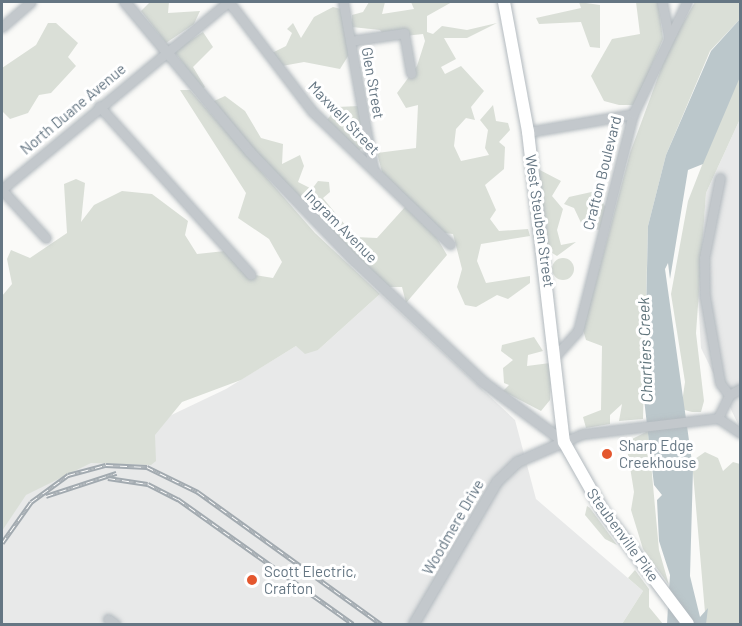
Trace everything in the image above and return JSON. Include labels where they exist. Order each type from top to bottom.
[{"type":"main road","name":"West Steuben Street","points":[[504,2],[528,132],[557,354],[564,442]]},
{"type":"main road","name":"Steubenville Pike","points":[[564,442],[576,466],[688,624]]},
{"type":"street","points":[[2,27],[31,2]]},
{"type":"street","name":"Ingram Avenue","points":[[125,2],[250,152],[360,266],[490,387],[564,442]]},
{"type":"street","name":"North Duane Avenue","points":[[2,189],[99,106],[228,2]]},
{"type":"street","name":"Maxwell Street","points":[[228,2],[312,111],[450,244]]},
{"type":"street","name":"Glen Street","points":[[343,2],[373,169]]},
{"type":"street","points":[[662,2],[669,37]]},
{"type":"street","name":"Crafton Boulevard","points":[[557,354],[579,332],[633,114],[687,2]]},
{"type":"street","points":[[350,41],[404,33],[411,73]]},
{"type":"street","points":[[99,106],[251,275]]},
{"type":"street","points":[[528,132],[633,114]]},
{"type":"street","points":[[720,178],[704,258],[705,297],[720,383],[729,395]]},
{"type":"street","points":[[2,189],[46,238]]},
{"type":"street","points":[[713,418],[729,395],[741,389]]},
{"type":"street","points":[[564,442],[582,434],[713,418],[741,433]]},
{"type":"street","name":"Woodmere Drive","points":[[414,624],[497,482],[518,462],[564,442]]},
{"type":"shaded area","points":[[150,2],[169,2],[168,13],[200,11],[194,24],[166,43],[141,11]]},
{"type":"shaded area","points":[[369,2],[385,2],[382,14],[414,9],[411,2],[452,2],[427,16],[427,32],[433,34],[442,26],[467,30],[497,23],[467,38],[444,38],[456,59],[441,67],[445,74],[461,66],[484,91],[471,107],[475,120],[466,118],[456,129],[454,146],[461,161],[489,155],[485,148],[488,130],[480,120],[493,105],[496,121],[508,123],[510,130],[499,142],[505,147],[504,169],[485,185],[496,210],[490,219],[499,231],[528,229],[530,236],[481,244],[477,261],[486,283],[530,276],[530,283],[508,299],[497,295],[476,307],[465,305],[457,287],[462,269],[453,234],[444,233],[382,172],[377,153],[416,148],[418,105],[406,108],[397,93],[417,66],[425,41],[423,34],[386,38],[380,30],[352,27],[352,15],[363,12]]},
{"type":"shaded area","points":[[579,2],[600,5],[600,48],[590,47],[581,22],[539,24],[536,18],[581,8]]},
{"type":"shaded area","points":[[636,2],[658,2],[663,39],[635,105],[619,105],[604,101],[591,76],[612,39],[640,34]]},
{"type":"shaded area","points":[[695,2],[740,2],[740,19],[710,51],[666,155],[648,226],[643,419],[619,421],[622,404],[610,415],[610,424],[586,428],[583,417],[601,410],[602,346],[586,340],[583,330],[630,153],[669,47]]},
{"type":"shaded area","points":[[333,7],[341,9],[350,53],[340,69],[304,62],[282,66],[272,53],[286,46],[292,33],[287,29],[293,23],[301,38],[314,17]]},
{"type":"shaded area","points":[[740,19],[740,77],[703,164],[688,170],[670,279],[668,263],[665,269],[693,469],[690,576],[700,617],[708,608],[706,624],[667,624],[670,575],[659,541],[657,500],[662,495],[654,485],[644,399],[648,226],[666,155],[711,51]]},
{"type":"shaded area","points":[[48,23],[56,23],[78,43],[68,57],[76,66],[51,93],[39,95],[28,113],[10,119],[2,111],[2,68],[36,45]]},
{"type":"shaded area","points":[[203,32],[213,47],[193,67],[205,87],[202,89],[174,51]]},
{"type":"shaded area","points":[[740,68],[740,119],[706,193],[696,333],[704,401],[701,412],[692,412],[681,409],[685,382],[671,294],[688,201]]},
{"type":"shaded area","points":[[180,90],[190,90],[315,233],[380,294],[318,350],[305,354],[296,346],[241,380],[182,402],[155,435],[156,461],[151,465],[91,463],[26,495],[2,531],[2,296],[12,284],[7,259],[11,250],[30,258],[67,233],[64,184],[76,179],[85,183],[81,222],[94,205],[122,191],[152,194],[188,221],[185,235],[197,254],[225,251],[255,275],[273,278],[282,262],[269,239],[238,218],[246,193]]},
{"type":"shaded area","points":[[225,96],[245,111],[261,138],[283,144],[282,164],[300,155],[304,166],[298,182],[312,189],[318,181],[329,182],[330,192],[323,198],[355,237],[377,238],[405,207],[437,238],[447,255],[406,303],[402,287],[389,287],[307,209],[212,102]]},
{"type":"shaded area","points":[[359,106],[365,145],[359,151],[327,120],[337,107]]},
{"type":"shaded area","points":[[740,119],[740,428],[701,348],[698,297],[706,193]]},
{"type":"shaded area","points":[[536,168],[561,181],[552,196],[563,209],[557,230],[561,245],[576,242],[557,256],[541,246],[536,208],[543,196]]},
{"type":"shaded area","points":[[596,191],[609,213],[600,230],[583,227],[574,208],[564,204],[569,197]]},
{"type":"shaded area","points":[[563,258],[573,265],[574,269],[567,279],[563,280],[553,273],[552,269],[559,259]]},
{"type":"shaded area","points":[[380,294],[515,420],[536,499],[643,591],[622,624],[2,624],[2,507],[12,491],[226,389],[296,346],[318,350]]},
{"type":"shaded area","points":[[534,337],[543,351],[528,355],[527,366],[550,363],[550,400],[541,411],[503,391],[509,385],[504,383],[503,368],[513,360],[501,351],[502,345]]},
{"type":"shaded area","points":[[648,431],[659,550],[669,585],[643,549],[631,510],[634,492],[626,442]]},
{"type":"shaded area","points":[[705,452],[718,458],[723,471],[733,462],[740,464],[740,624],[706,624],[692,461]]},
{"type":"shaded area","points":[[587,506],[617,545],[605,539],[585,515]]},
{"type":"shaded area","points":[[635,570],[649,589],[649,607],[663,624],[622,624],[643,591],[628,578]]},
{"type":"railway","points":[[2,543],[31,502],[68,475],[106,465],[147,467],[198,492],[381,624]]},
{"type":"railway","points":[[46,496],[116,473]]},
{"type":"railway","points":[[108,478],[148,484],[178,499],[353,624]]},
{"type":"place","name":"Sharp Edge Creekhouse","points":[[607,454]]},
{"type":"place","name":"Scott Electric, Crafton","points":[[252,580]]},
{"type":"water label","name":"Chartiers Creek","points":[[645,350]]}]
